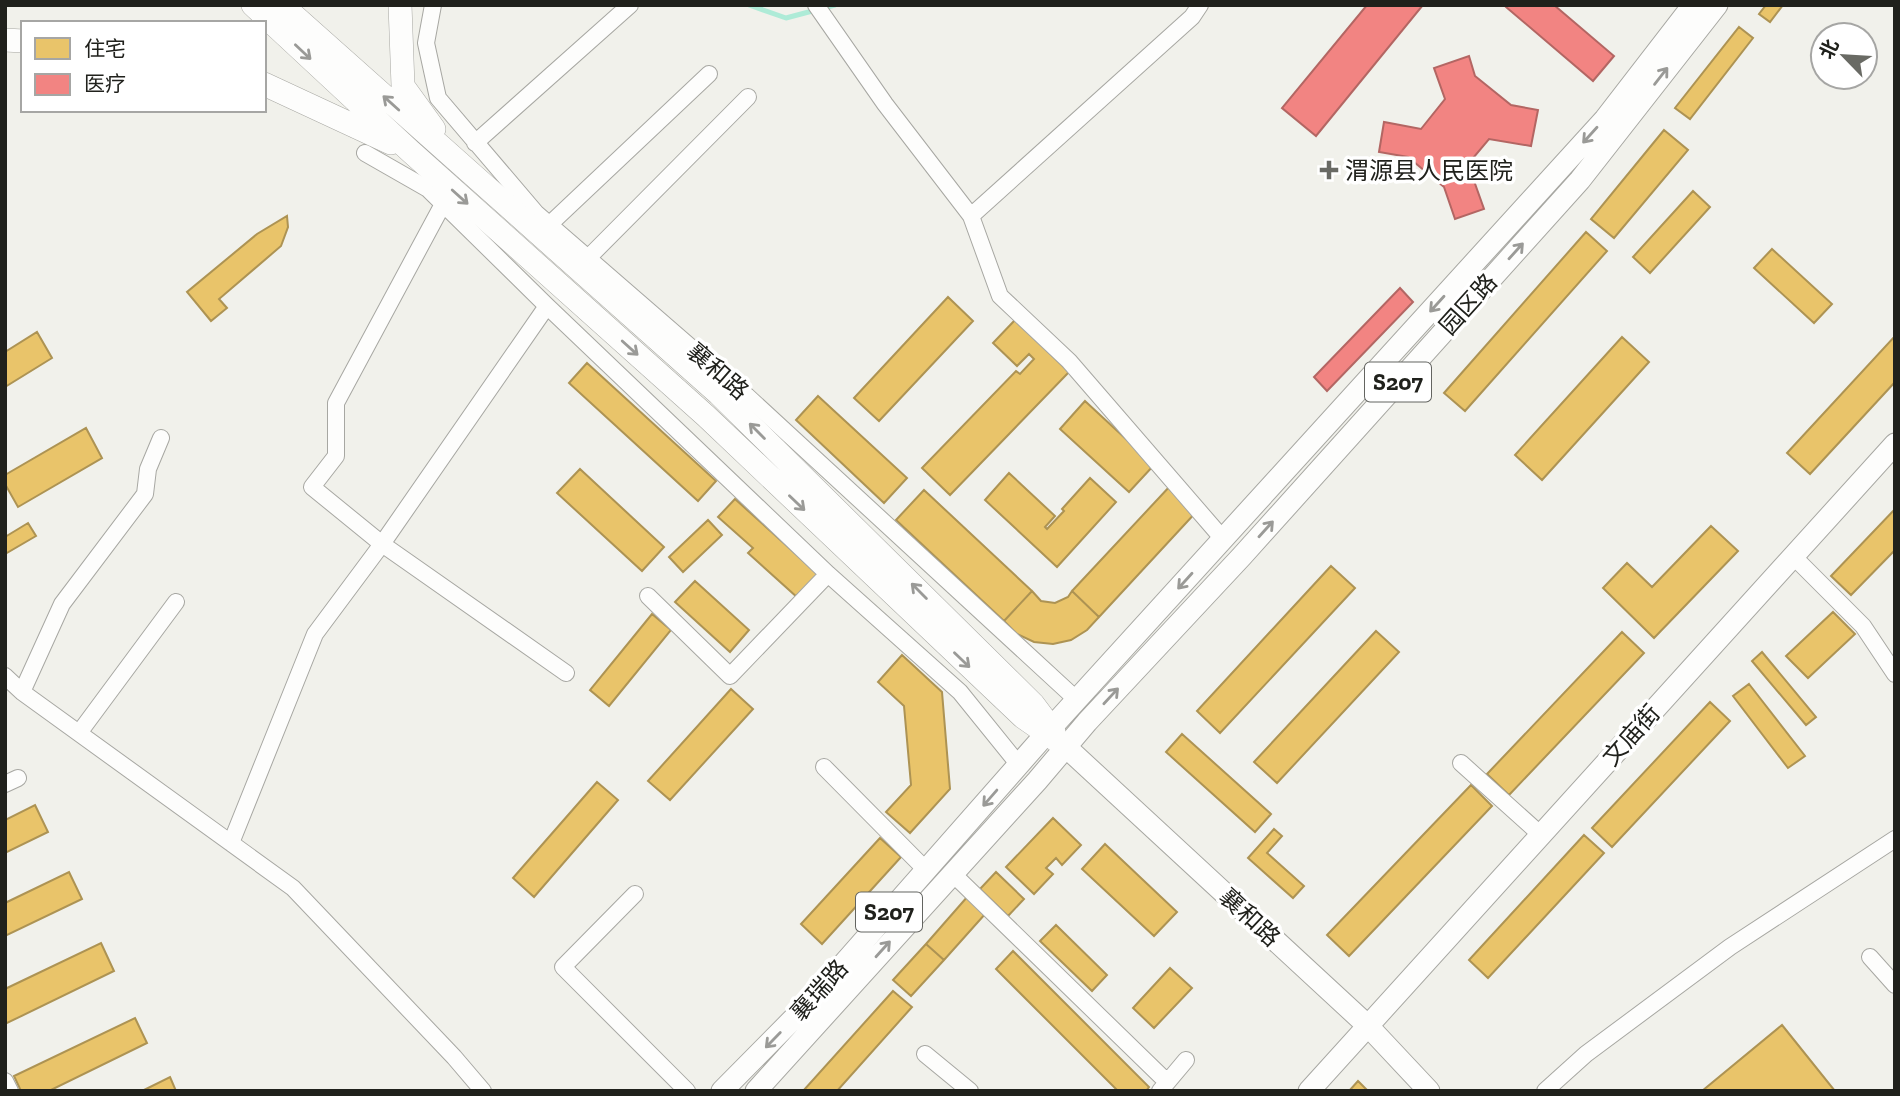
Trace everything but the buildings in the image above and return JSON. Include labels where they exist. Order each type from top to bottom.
[{"type":"highway","points":[[253,5],[410,151],[706,416],[1023,718],[1066,747]]},
{"type":"highway","points":[[282,5],[719,394],[1033,704],[1066,747]]},
{"type":"highway","points":[[400,5],[403,86],[460,165]]},
{"type":"highway","points":[[266,85],[410,151]]},
{"type":"main road","name":"园区路","points":[[1051,728],[1605,119],[1693,5]]},
{"type":"main road","name":"园区路","points":[[1066,747],[1242,556],[1580,180],[1717,5]]},
{"type":"main road","name":"文庙街","points":[[1309,1091],[1895,444]]},
{"type":"main road","name":"襄瑞路","points":[[722,1091],[808,1003],[1051,728]]},
{"type":"main road","name":"襄瑞路","points":[[756,1091],[1066,747]]},
{"type":"main road","name":"襄和路","points":[[1066,747],[1368,1026],[1429,1091]]},
{"type":"street","name":"襄和路","points":[[433,5],[426,43],[438,98],[536,213],[747,396],[1077,700]]},
{"type":"street","points":[[475,143],[630,5]]},
{"type":"street","points":[[971,216],[1192,17],[1200,5]]},
{"type":"street","points":[[820,12],[885,104],[971,216],[1000,296],[1069,361],[1223,539]]},
{"type":"street","points":[[550,224],[709,74]]},
{"type":"street","points":[[588,258],[748,97]]},
{"type":"street","points":[[365,153],[428,189],[828,574],[960,692],[1019,765]]},
{"type":"street","points":[[443,204],[336,403],[336,456],[312,487],[382,544],[566,673]]},
{"type":"street","points":[[231,843],[315,634],[382,544],[547,306]]},
{"type":"street","points":[[22,692],[62,604],[145,494],[148,469],[161,438]]},
{"type":"street","points":[[1793,556],[1863,626],[1895,674]]},
{"type":"street","points":[[648,596],[730,676],[828,574]]},
{"type":"street","points":[[79,733],[176,602]]},
{"type":"street","points":[[5,676],[22,692],[293,888],[454,1056],[483,1091]]},
{"type":"street","points":[[1461,763],[1541,835]]},
{"type":"street","points":[[824,767],[926,870]]},
{"type":"street","points":[[1545,1091],[1586,1054],[1730,947],[1895,839]]},
{"type":"street","points":[[952,873],[1164,1086],[1186,1060]]},
{"type":"street","points":[[635,894],[563,967],[687,1091]]},
{"type":"street","points":[[1870,957],[1895,985]]},
{"type":"street","points":[[925,1054],[970,1091]]},
{"type":"street","points":[[5,1081],[9,1091]]},
{"type":"waterway","points":[[749,5],[786,18],[835,5]]},
{"type":"place","name":"渭源县人民医院","points":[[1329,170]]}]
